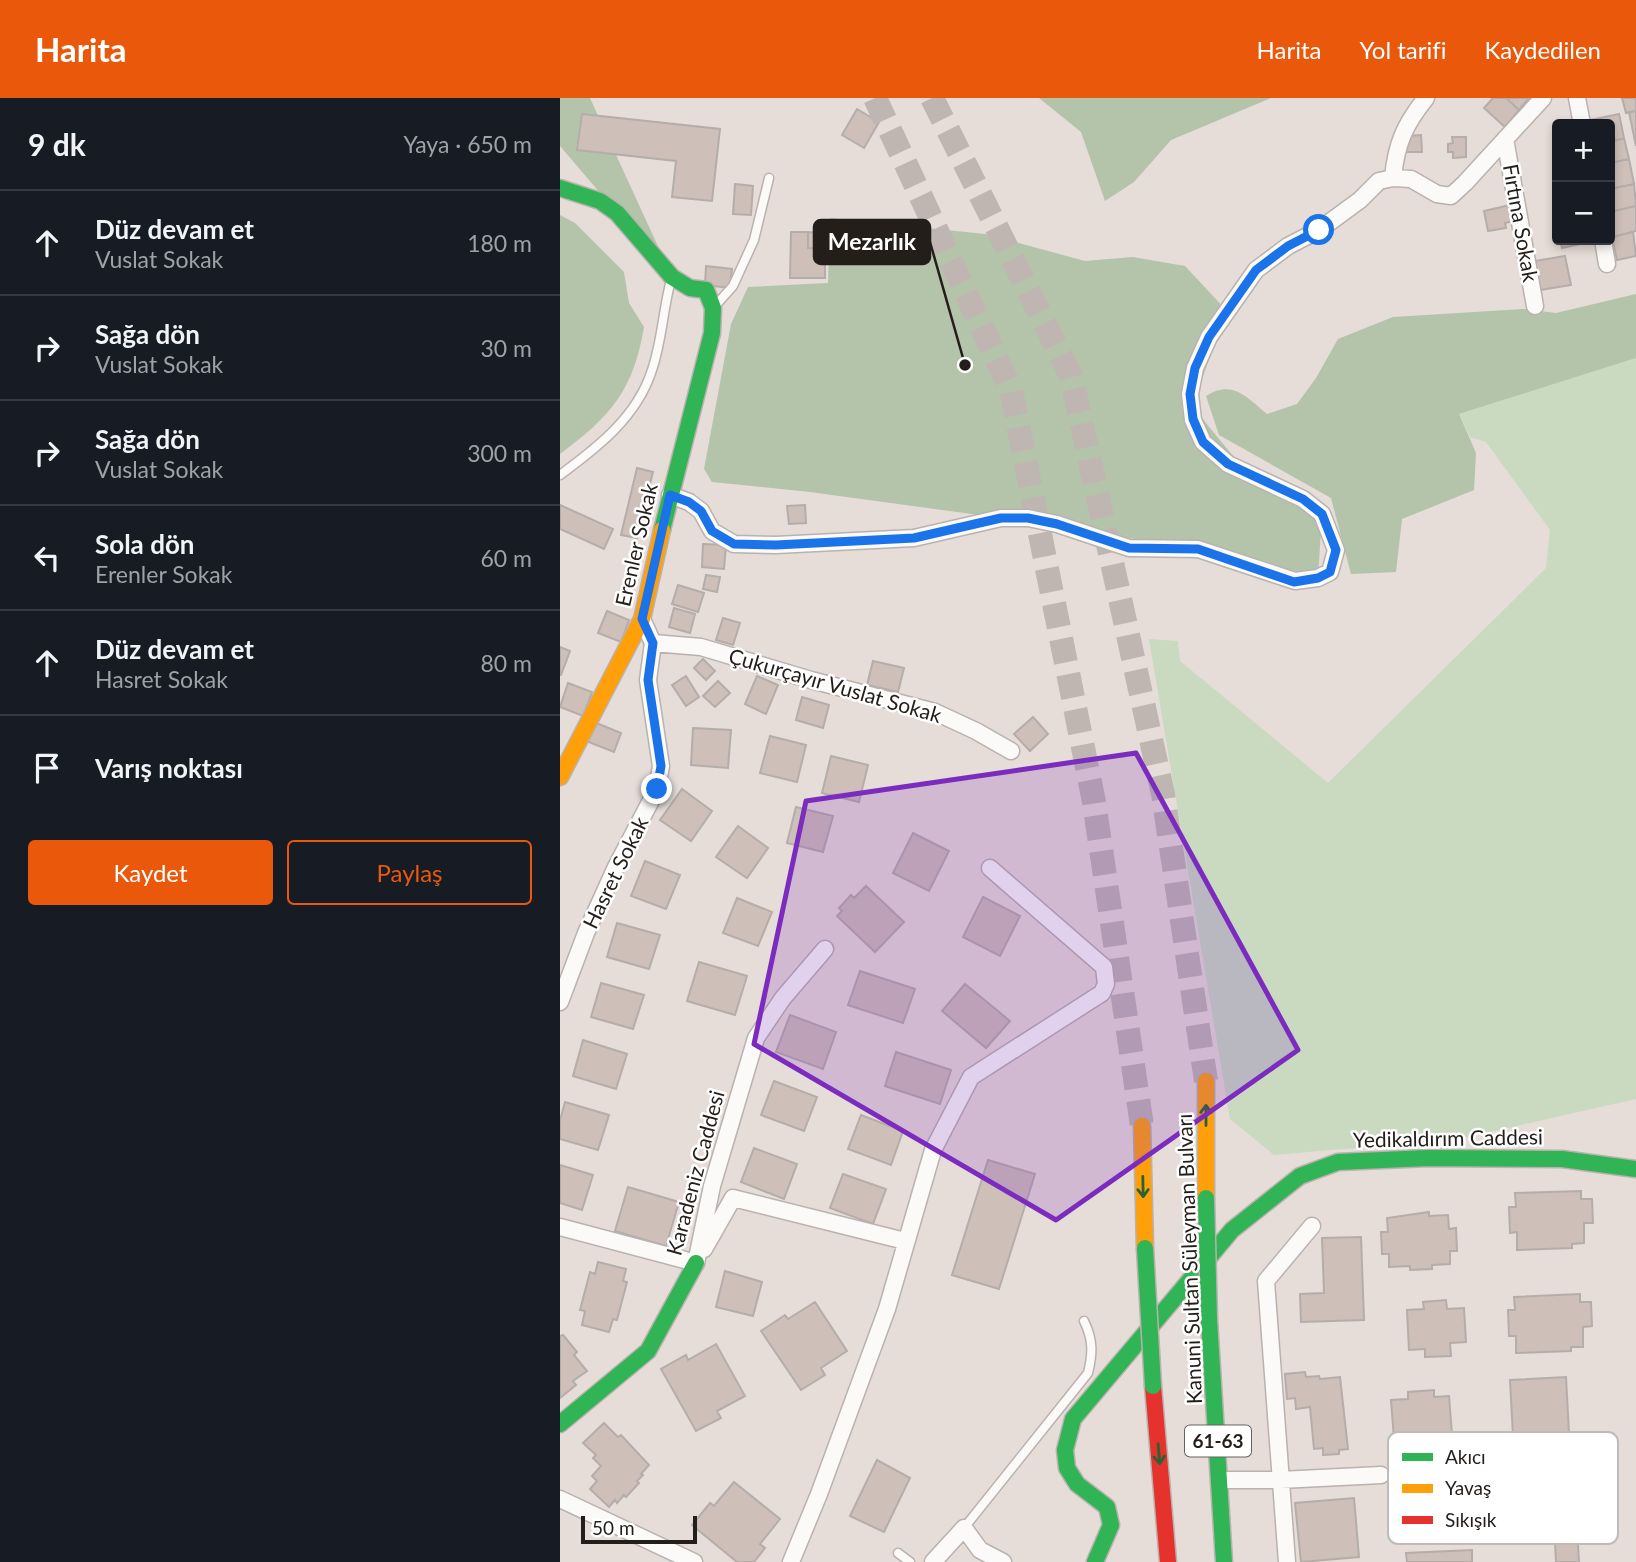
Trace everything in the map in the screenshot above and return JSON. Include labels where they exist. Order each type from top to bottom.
[{"type":"street","points":[[1393,177],[1395,153],[1409,119],[1426,98]]},
{"type":"street","points":[[670,495],[689,502],[701,511],[712,531],[734,544],[776,545],[914,538],[1001,518],[1028,518],[1057,524],[1129,548],[1198,549],[1294,582],[1318,578],[1330,572],[1336,550],[1322,514],[1303,499],[1228,464],[1203,442],[1193,419],[1190,394],[1195,368],[1209,337],[1256,270],[1288,246],[1319,230],[1360,200],[1379,181],[1393,177],[1411,179],[1437,194],[1451,196],[1543,98]]},
{"type":"street","points":[[1577,98],[1581,119]]},
{"type":"street","name":"Fırtına Sokak","points":[[1505,139],[1535,306]]},
{"type":"street","points":[[560,188],[600,201],[617,213],[672,277],[690,288],[706,290],[713,308]]},
{"type":"street","points":[[1604,245],[1607,264]]},
{"type":"street","name":"Erenler Sokak","points":[[560,777],[642,619],[670,495],[712,333],[713,308]]},
{"type":"street","points":[[642,619],[653,643]]},
{"type":"street","name":"Çukurçayır Vuslat Sokak","points":[[653,643],[701,647],[811,680],[935,712],[1011,751]]},
{"type":"street","name":"Hasret Sokak","points":[[560,1002],[586,933],[657,789],[661,766],[648,680],[653,643]]},
{"type":"street","points":[[791,1562],[887,1309],[933,1150],[971,1077],[1102,993],[1106,984],[1104,967],[990,867]]},
{"type":"street","name":"Karadeniz Caddesi","points":[[560,1424],[648,1351],[696,1263],[712,1186],[756,1038],[783,998],[825,949]]},
{"type":"street","name":"Kanuni Sultan Süleyman Bulvarı","points":[[1206,1081],[1209,1320],[1224,1562]]},
{"type":"street","name":"Kanuni Sultan Süleyman Bulvarı","points":[[1142,1126],[1145,1248],[1153,1386],[1168,1562]]},
{"type":"street","name":"Yedikaldırım Caddesi","points":[[1095,1562],[1111,1525],[1107,1507],[1077,1484],[1067,1468],[1065,1450],[1073,1419],[1232,1230],[1300,1176],[1338,1162],[1428,1158],[1562,1159],[1636,1168]]},
{"type":"street","points":[[560,1227],[696,1263],[733,1198],[905,1241]]},
{"type":"street","points":[[1287,1562],[1266,1282],[1312,1226]]},
{"type":"street","points":[[1220,1480],[1381,1475]]},
{"type":"street","points":[[560,1499],[694,1562]]},
{"type":"street","points":[[933,1562],[964,1528],[979,1550],[993,1560]]},
{"type":"lane","points":[[713,308],[733,286],[754,240],[769,177]]},
{"type":"lane","points":[[560,475],[592,452],[621,424],[639,397],[652,372],[672,277]]},
{"type":"lane","points":[[964,1528],[1088,1373],[1092,1357],[1091,1336],[1084,1321]]},
{"type":"lane","points":[[898,1553],[910,1562]]},
{"type":"highlighted area","points":[[1136,753],[1298,1050],[1056,1220],[754,1044],[806,801]]},
{"type":"green space","points":[[560,98],[590,98],[672,277],[560,146]]},
{"type":"green space","points":[[1039,98],[1271,98],[1171,140],[1134,182],[1105,201],[1081,132]]},
{"type":"green space","points":[[560,215],[575,223],[624,272],[629,303],[644,327],[633,368],[617,400],[593,427],[560,454]]},
{"type":"green space","points":[[830,218],[985,234],[1085,261],[1133,257],[1185,266],[1227,311],[1192,406],[1247,473],[1322,514],[1318,578],[1198,549],[1001,518],[810,492],[712,482],[704,469],[731,324],[748,287],[828,283]]},
{"type":"green space","points":[[1636,294],[1636,358],[1459,414],[1476,453],[1474,490],[1402,519],[1396,572],[1351,574],[1331,498],[1219,435],[1206,396],[1224,389],[1239,392],[1267,414],[1297,404],[1316,378],[1338,339],[1393,317],[1523,309],[1556,313]]},
{"type":"green space","points":[[1636,358],[1636,1099],[1459,1139],[1274,1155],[1230,1119],[1149,639],[1178,641],[1180,661],[1328,783],[1546,568],[1550,530],[1486,442],[1470,437],[1459,414]]},
{"type":"building","points":[[1493,98],[1506,98],[1519,110],[1505,127],[1484,108]]},
{"type":"building","points":[[1506,98],[1529,98],[1519,110]]},
{"type":"building","points":[[1622,98],[1636,98],[1636,111],[1626,113]]},
{"type":"building","points":[[857,109],[879,122],[864,148],[842,135]]},
{"type":"building","points":[[1636,111],[1636,146],[1629,112]]},
{"type":"building","points":[[582,114],[720,129],[712,201],[672,197],[676,161],[577,150]]},
{"type":"building","points":[[1619,114],[1624,138],[1615,141],[1615,119],[1595,119]]},
{"type":"building","points":[[1421,135],[1422,152],[1406,152],[1406,136]]},
{"type":"building","points":[[1452,137],[1466,137],[1466,157],[1453,158],[1453,152],[1448,152],[1448,144],[1453,143]]},
{"type":"building","points":[[1624,138],[1629,159],[1615,162],[1615,141]]},
{"type":"building","points":[[1629,159],[1634,184],[1615,188],[1615,162]]},
{"type":"building","points":[[735,184],[753,186],[751,215],[733,214]]},
{"type":"building","points":[[1634,184],[1636,206],[1615,211],[1615,188]]},
{"type":"building","points":[[1510,205],[1514,221],[1505,223],[1506,228],[1488,231],[1484,211]]},
{"type":"building","points":[[1636,206],[1636,231],[1615,236],[1615,211]]},
{"type":"building","points":[[791,232],[808,232],[808,248],[825,249],[825,278],[790,278]]},
{"type":"building","points":[[808,232],[825,233],[825,249],[808,248]]},
{"type":"building","points":[[1633,232],[1636,256],[1617,260],[1615,236]]},
{"type":"building","points":[[1565,256],[1571,285],[1540,290],[1535,261]]},
{"type":"building","points":[[706,266],[732,269],[730,288],[705,285]]},
{"type":"building","points":[[637,468],[653,472],[637,538],[621,535]]},
{"type":"building","points":[[560,505],[613,529],[604,549],[560,529]]},
{"type":"building","points":[[805,505],[806,523],[789,524],[787,506]]},
{"type":"building","points":[[703,544],[726,545],[724,569],[702,567]]},
{"type":"building","points":[[706,575],[720,577],[717,592],[703,589]]},
{"type":"building","points":[[678,585],[704,593],[698,612],[672,604]]},
{"type":"building","points":[[674,608],[695,614],[690,633],[669,627]]},
{"type":"building","points":[[607,611],[629,620],[621,642],[598,633]]},
{"type":"building","points":[[723,618],[740,623],[733,645],[716,640]]},
{"type":"building","points":[[560,647],[570,651],[561,675],[560,675]]},
{"type":"building","points":[[703,659],[715,671],[706,680],[694,668]]},
{"type":"building","points":[[873,661],[904,668],[898,692],[867,685]]},
{"type":"building","points":[[686,676],[699,697],[686,706],[672,685]]},
{"type":"building","points":[[757,676],[778,685],[766,714],[745,704]]},
{"type":"building","points":[[718,681],[730,693],[715,707],[703,696]]},
{"type":"building","points":[[568,683],[592,692],[583,716],[560,707]]},
{"type":"building","points":[[802,697],[829,705],[823,728],[796,720]]},
{"type":"building","points":[[1033,717],[1048,734],[1030,751],[1014,734]]},
{"type":"building","points":[[594,722],[621,733],[614,752],[586,741]]},
{"type":"building","points":[[693,728],[731,730],[728,768],[691,765]]},
{"type":"building","points":[[770,736],[806,745],[797,782],[760,773]]},
{"type":"building","points":[[831,756],[868,765],[859,802],[822,793]]},
{"type":"building","points":[[682,789],[712,811],[691,841],[660,820]]},
{"type":"building","points":[[796,807],[833,816],[823,852],[787,843]]},
{"type":"building","points":[[738,826],[768,848],[747,878],[716,857]]},
{"type":"building","points":[[913,833],[949,851],[929,891],[893,873]]},
{"type":"building","points":[[645,861],[680,875],[666,909],[631,896]]},
{"type":"building","points":[[866,886],[904,922],[875,952],[837,916],[842,911],[839,908],[851,895],[854,898]]},
{"type":"building","points":[[983,897],[1020,916],[1000,956],[963,937]]},
{"type":"building","points":[[737,898],[772,912],[758,946],[723,933]]},
{"type":"building","points":[[617,923],[660,935],[649,969],[607,957]]},
{"type":"building","points":[[699,962],[747,976],[735,1015],[687,1001]]},
{"type":"building","points":[[860,971],[915,989],[903,1023],[848,1005]]},
{"type":"building","points":[[601,983],[644,995],[633,1029],[591,1017]]},
{"type":"building","points":[[965,984],[1010,1021],[986,1048],[942,1011]]},
{"type":"building","points":[[790,1015],[836,1032],[823,1069],[776,1052]]},
{"type":"building","points":[[583,1040],[627,1054],[616,1089],[573,1076]]},
{"type":"building","points":[[896,1052],[951,1070],[940,1104],[885,1086]]},
{"type":"building","points":[[774,1081],[817,1097],[804,1131],[761,1115]]},
{"type":"building","points":[[565,1102],[609,1115],[598,1150],[560,1139],[560,1120]]},
{"type":"building","points":[[861,1115],[903,1131],[891,1165],[848,1149]]},
{"type":"building","points":[[754,1148],[797,1164],[784,1199],[741,1182]]},
{"type":"building","points":[[988,1160],[1035,1174],[999,1289],[952,1275]]},
{"type":"building","points":[[560,1165],[593,1175],[582,1210],[560,1203]]},
{"type":"building","points":[[843,1174],[886,1189],[873,1224],[830,1208]]},
{"type":"building","points":[[628,1187],[679,1202],[666,1246],[615,1231]]},
{"type":"building","points":[[1581,1191],[1581,1199],[1592,1199],[1593,1223],[1584,1223],[1584,1243],[1572,1244],[1572,1248],[1517,1250],[1517,1232],[1510,1233],[1509,1207],[1516,1207],[1515,1193]]},
{"type":"building","points":[[1429,1212],[1429,1216],[1448,1215],[1449,1229],[1456,1228],[1457,1251],[1450,1251],[1450,1264],[1432,1265],[1432,1269],[1389,1267],[1389,1254],[1382,1254],[1381,1232],[1388,1232],[1387,1218]]},
{"type":"building","points":[[1361,1237],[1364,1320],[1301,1322],[1300,1294],[1324,1293],[1322,1238]]},
{"type":"building","points":[[598,1262],[626,1269],[623,1281],[627,1282],[617,1320],[613,1319],[609,1332],[582,1325],[585,1311],[580,1310],[590,1272],[595,1274]]},
{"type":"building","points":[[725,1271],[762,1282],[753,1316],[716,1307]]},
{"type":"building","points":[[1580,1294],[1580,1302],[1591,1302],[1592,1326],[1583,1327],[1583,1347],[1571,1347],[1571,1351],[1516,1353],[1516,1336],[1509,1336],[1508,1310],[1515,1310],[1514,1297]]},
{"type":"building","points":[[1446,1300],[1447,1309],[1464,1308],[1466,1342],[1450,1343],[1451,1356],[1425,1357],[1425,1349],[1409,1350],[1407,1310],[1424,1309],[1423,1302]]},
{"type":"building","points":[[815,1302],[847,1351],[821,1368],[825,1375],[801,1390],[761,1331],[785,1315],[788,1319]]},
{"type":"building","points":[[563,1335],[577,1352],[574,1355],[587,1371],[573,1381],[576,1385],[560,1398],[560,1336]]},
{"type":"building","points":[[716,1344],[745,1396],[717,1411],[721,1418],[696,1431],[661,1369],[686,1355],[688,1360]]},
{"type":"building","points":[[1305,1372],[1306,1377],[1319,1376],[1320,1379],[1340,1377],[1348,1449],[1339,1450],[1339,1454],[1323,1455],[1323,1448],[1314,1449],[1310,1407],[1296,1409],[1295,1398],[1287,1399],[1285,1374]]},
{"type":"building","points":[[1566,1377],[1569,1432],[1513,1432],[1510,1380]]},
{"type":"building","points":[[1434,1390],[1434,1397],[1449,1396],[1452,1432],[1393,1432],[1391,1400],[1408,1399],[1408,1392]]},
{"type":"building","points":[[604,1423],[618,1437],[621,1435],[649,1465],[637,1481],[639,1483],[626,1497],[624,1495],[617,1503],[615,1500],[609,1507],[590,1489],[597,1481],[592,1476],[601,1466],[593,1458],[596,1455],[583,1443]]},
{"type":"building","points":[[877,1460],[910,1478],[884,1532],[850,1516]]},
{"type":"building","points":[[734,1482],[780,1519],[760,1544],[765,1548],[754,1562],[737,1562],[692,1525],[710,1503],[714,1506]]},
{"type":"building","points":[[1354,1498],[1359,1557],[1301,1562],[1295,1503]]},
{"type":"building","points":[[1555,1544],[1578,1544],[1579,1562],[1556,1562]]},
{"type":"building","points":[[1472,1550],[1472,1562],[1407,1562],[1406,1553]]},
{"type":"tunnel","points":[[875,98],[1011,390],[1094,802],[1142,1126]]},
{"type":"tunnel","points":[[932,98],[1071,376],[1163,794],[1206,1081]]},
{"type":"traffic: fast","points":[[560,188],[600,201],[617,213],[672,277],[690,288],[706,290],[713,308],[712,333],[662,530]]},
{"type":"traffic: fast","points":[[1095,1562],[1111,1525],[1107,1507],[1077,1484],[1067,1468],[1065,1450],[1073,1419],[1232,1230],[1300,1176],[1338,1162],[1428,1158],[1562,1159],[1636,1169]]},
{"type":"traffic: fast","points":[[1206,1198],[1209,1320]]},
{"type":"traffic: fast","points":[[1145,1248],[1153,1386]]},
{"type":"traffic: fast","points":[[560,1424],[648,1351],[696,1263]]},
{"type":"traffic: fast","points":[[1209,1320],[1224,1562]]},
{"type":"traffic: slow","points":[[560,777],[642,619],[662,530]]},
{"type":"traffic: slow","points":[[1206,1081],[1206,1198]]},
{"type":"traffic: slow","points":[[1142,1126],[1145,1248]]},
{"type":"traffic: jam","points":[[1153,1386],[1168,1562]]},
{"type":"place","name":"Mezarlık","points":[[965,365]]},
{"type":"route","points":[[657,789],[661,766],[648,680],[653,643],[642,619],[670,495],[689,502],[701,511],[712,531],[734,544],[776,545],[914,538],[1001,518],[1028,518],[1057,524],[1129,548],[1198,549],[1294,582],[1318,578],[1330,572],[1336,550],[1322,514],[1303,499],[1228,464],[1203,442],[1193,419],[1190,394],[1195,368],[1209,337],[1256,270],[1288,246],[1319,230]]}]
